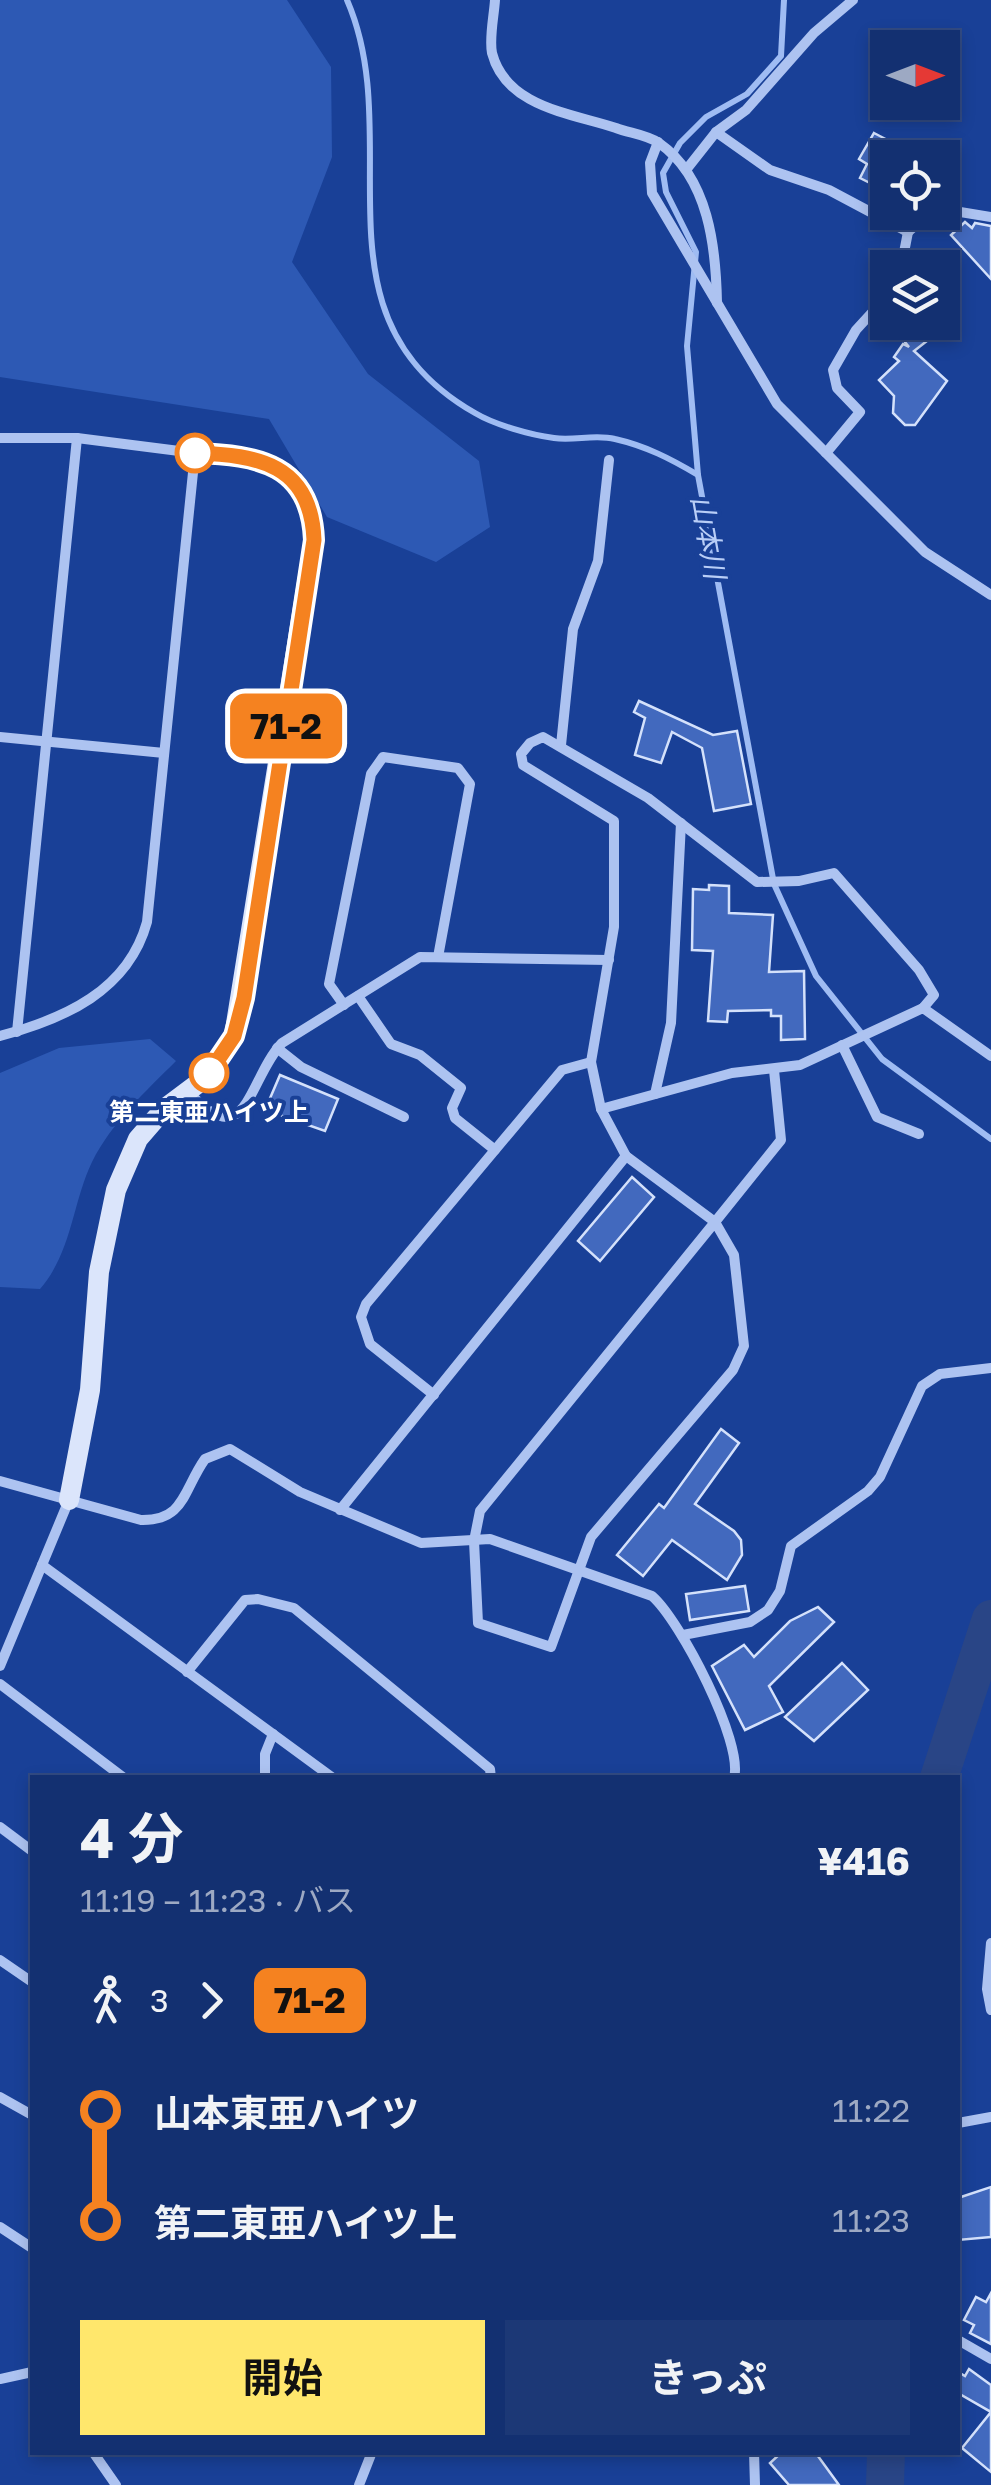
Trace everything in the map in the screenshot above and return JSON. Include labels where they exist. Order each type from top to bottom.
[{"type":"street","points":[[495,0],[491,51],[500,71],[520,97],[658,142],[686,170],[711,228],[717,257],[717,306]]},
{"type":"street","points":[[686,170],[716,132],[746,110],[814,33],[853,0]]},
{"type":"street","points":[[716,132],[770,170],[829,190],[908,232],[904,250]]},
{"type":"street","points":[[658,142],[650,163],[652,192],[684,254],[776,404],[925,552],[991,596]]},
{"type":"street","points":[[960,212],[991,217]]},
{"type":"street","points":[[826,453],[858,420],[860,412],[837,388],[833,370],[870,314]]},
{"type":"street","points":[[0,438],[77,438],[195,453],[248,454],[288,475],[308,505],[314,540],[244,998],[234,1036],[208,1076],[164,1109],[138,1139],[116,1190],[98,1272],[90,1390],[68,1500],[0,1666]]},
{"type":"street","points":[[16,1032],[77,438]]},
{"type":"street","points":[[0,1036],[46,1024],[92,998],[119,977],[139,951],[147,922],[195,453]]},
{"type":"street","points":[[562,746],[574,629],[598,561],[609,460]]},
{"type":"street","points":[[0,737],[164,753]]},
{"type":"street","points":[[601,1109],[732,1072],[800,1065],[923,1008],[934,995],[919,970],[834,873],[799,881],[757,882],[681,823],[543,737],[530,743],[522,754],[523,765],[614,821],[614,927],[592,1062],[601,1109],[626,1156],[715,1222],[734,1255],[744,1346],[733,1370],[591,1537],[551,1648],[478,1622],[474,1541],[480,1511],[715,1222],[781,1140],[774,1070]]},
{"type":"street","points":[[344,1004],[329,984],[371,774],[383,757],[458,768],[470,784],[438,957]]},
{"type":"street","points":[[655,1094],[671,1023],[681,823]]},
{"type":"street","points":[[188,1091],[208,1113],[220,1119],[235,1115],[248,1104],[277,1048],[420,956],[609,960]]},
{"type":"street","points":[[358,996],[391,1044],[420,1055],[460,1088],[452,1108],[455,1118],[495,1150]]},
{"type":"street","points":[[923,1008],[991,1056]]},
{"type":"street","points":[[842,1045],[877,1117],[919,1134]]},
{"type":"street","points":[[277,1048],[301,1067],[404,1116]]},
{"type":"street","points":[[434,1395],[370,1344],[361,1316],[366,1304],[562,1070],[592,1062]]},
{"type":"street","points":[[340,1510],[626,1156]]},
{"type":"street","points":[[683,1635],[750,1622],[768,1610],[780,1592],[792,1546],[804,1533],[868,1491],[880,1476],[922,1386],[940,1374],[991,1368]]},
{"type":"street","points":[[0,1480],[141,1520],[163,1520],[177,1510],[205,1459],[230,1449],[300,1492],[421,1542],[490,1539],[652,1596],[667,1609],[683,1635],[736,1752],[734,1775]]},
{"type":"street","points":[[42,1565],[328,1775]]},
{"type":"street","points":[[188,1672],[246,1600],[258,1598],[294,1608],[490,1768],[491,1775]]},
{"type":"street","points":[[0,1684],[120,1775]]},
{"type":"street","points":[[265,1775],[265,1754],[274,1734]]},
{"type":"street","points":[[0,1827],[30,1849]]},
{"type":"street","points":[[991,1943],[991,2010]]},
{"type":"street","points":[[0,1960],[30,1981]]},
{"type":"street","points":[[0,2097],[30,2115]]},
{"type":"street","points":[[960,2124],[991,2117]]},
{"type":"street","points":[[0,2226],[30,2247]]},
{"type":"street","points":[[960,2341],[991,2360]]},
{"type":"street","points":[[0,2379],[30,2372]]},
{"type":"street","points":[[95,2455],[116,2485]]},
{"type":"street","points":[[359,2485],[371,2455]]},
{"type":"street","points":[[754,2455],[756,2485]]},
{"type":"shaded area","points":[[0,0],[287,0],[331,67],[332,157],[292,262],[368,374],[479,461],[490,527],[436,562],[327,517],[269,419],[0,377]]},
{"type":"shaded area","points":[[150,1039],[176,1061],[130,1108],[100,1147],[51,1275],[40,1289],[0,1287],[0,1073],[59,1048]]},
{"type":"building","points":[[874,133],[887,140],[870,140],[870,183],[860,178],[867,164],[859,159]]},
{"type":"building","points":[[965,222],[972,228],[975,223],[991,226],[991,279],[951,235]]},
{"type":"building","points":[[903,340],[928,340],[914,351],[947,381],[915,425],[905,425],[893,413],[894,396],[879,380],[899,361],[894,357],[903,344],[909,347]]},
{"type":"building","points":[[639,701],[713,735],[737,731],[751,804],[714,811],[702,748],[672,732],[661,763],[635,755],[645,718],[634,712]]},
{"type":"building","points":[[709,885],[729,886],[729,913],[773,915],[769,972],[804,971],[805,1039],[781,1040],[781,1016],[771,1016],[771,1010],[728,1011],[727,1022],[708,1021],[713,951],[692,950],[693,889],[709,890]]},
{"type":"building","points":[[280,1075],[338,1099],[325,1131],[265,1110]]},
{"type":"building","points":[[632,1177],[654,1197],[600,1261],[578,1241]]},
{"type":"building","points":[[721,1429],[739,1443],[695,1504],[734,1531],[741,1540],[742,1555],[727,1580],[672,1540],[643,1576],[617,1555],[659,1504],[664,1508]]},
{"type":"building","points":[[745,1586],[749,1611],[690,1620],[686,1594]]},
{"type":"building","points":[[818,1607],[834,1622],[769,1686],[783,1712],[745,1730],[712,1666],[744,1645],[754,1657],[790,1621]]},
{"type":"building","points":[[842,1663],[868,1690],[814,1741],[785,1717]]},
{"type":"building","points":[[991,2187],[991,2237],[960,2240],[960,2197]]},
{"type":"building","points":[[991,2293],[991,2344],[970,2333],[974,2325],[964,2320],[976,2297],[986,2302]]},
{"type":"building","points":[[969,2369],[991,2385],[991,2412],[960,2394],[960,2373],[965,2376]]},
{"type":"building","points":[[991,2412],[991,2472],[962,2448]]},
{"type":"building","points":[[779,2455],[817,2455],[839,2485],[789,2485],[770,2463]]},
{"type":"waterway","name":"山本川","points":[[347,0],[363,55],[369,111],[370,223],[376,277],[392,328],[423,373],[483,417],[545,437],[626,442],[698,475],[774,884],[816,976],[882,1059],[991,1139]]},
{"type":"waterway","points":[[698,475],[687,346],[696,252],[666,192],[663,173],[680,143],[706,117],[747,94],[781,56],[784,0]]},
{"type":"waterway","name":"山本川","points":[[940,1775],[991,1619]]},
{"type":"waterway","name":"山本川","points":[[885,2485],[886,2455]]},
{"type":"bus line","name":"71-2","points":[[195,453],[248,454],[288,475],[304,494],[313,516],[314,540],[244,998],[234,1036],[209,1073]]},
{"type":"place","name":"第二東亜ハイツ上","points":[[209,1073]]}]
